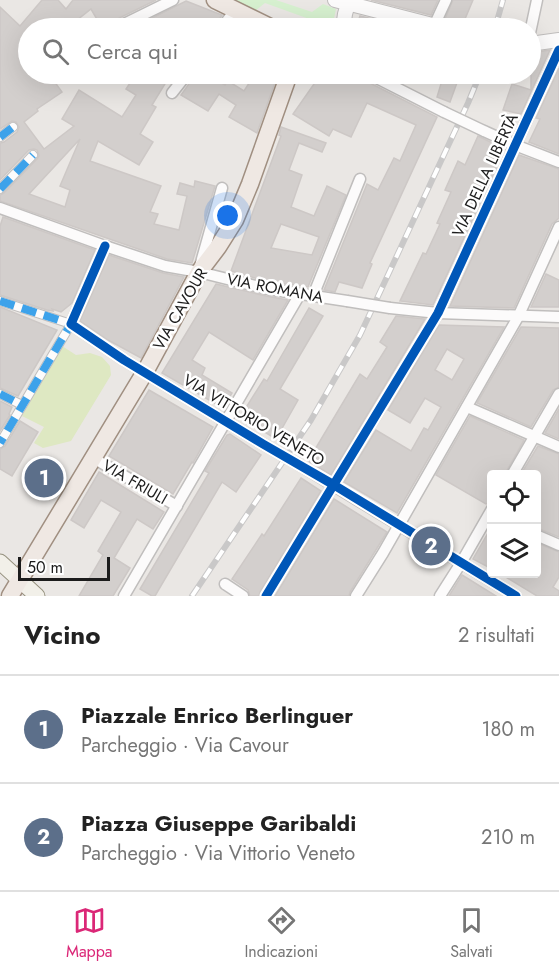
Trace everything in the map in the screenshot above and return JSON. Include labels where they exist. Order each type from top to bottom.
[{"type":"main road","points":[[215,0],[251,18]]},
{"type":"main road","name":"VIA CAVOUR","points":[[10,596],[145,372],[198,272],[222,242],[238,213],[286,84]]},
{"type":"main road","points":[[0,562],[37,596]]},
{"type":"street","points":[[137,18],[173,0]]},
{"type":"street","points":[[441,18],[446,0]]},
{"type":"street","points":[[534,18],[537,0]]},
{"type":"street","points":[[344,18],[344,1],[406,18]]},
{"type":"street","points":[[229,18],[235,10]]},
{"type":"street","points":[[541,43],[559,40]]},
{"type":"street","name":"VIA DELLA LIBERTÀ","points":[[266,596],[438,313],[559,50]]},
{"type":"street","points":[[172,93],[179,84]]},
{"type":"street","points":[[389,84],[514,145],[559,162]]},
{"type":"street","points":[[0,137],[13,127]]},
{"type":"street","points":[[0,189],[33,155]]},
{"type":"street","points":[[313,296],[360,179]]},
{"type":"street","points":[[198,272],[222,188]]},
{"type":"street","name":"VIA ROMANA","points":[[0,208],[165,266],[259,287],[390,308],[438,313],[559,317]]},
{"type":"street","points":[[356,596],[518,317],[559,227]]},
{"type":"street","points":[[0,443],[71,324],[105,246]]},
{"type":"street","points":[[124,596],[300,294]]},
{"type":"street","name":"VIA VITTORIO VENETO","points":[[0,301],[71,324],[145,372],[334,484],[516,596]]},
{"type":"street","points":[[0,394],[22,405]]},
{"type":"street","points":[[514,470],[559,394]]},
{"type":"street","points":[[467,407],[559,447]]},
{"type":"street","name":"VIA FRIULI","points":[[93,458],[177,506]]},
{"type":"street","points":[[440,596],[487,519]]},
{"type":"street","points":[[541,537],[559,545]]},
{"type":"street","points":[[225,584],[243,596]]},
{"type":"green space","points":[[229,0],[276,0],[312,12],[323,4],[336,9],[334,18],[306,18],[265,3],[255,11]]},
{"type":"green space","points":[[62,346],[76,355],[90,353],[102,357],[110,366],[111,375],[71,441],[43,448],[34,443],[44,427],[22,416]]},
{"type":"building","points":[[42,0],[58,0],[66,9],[73,0],[156,0],[119,18],[96,18],[91,9],[80,18],[27,18]]},
{"type":"building","points":[[371,0],[438,0],[431,15]]},
{"type":"building","points":[[453,0],[473,0],[465,18],[445,18]]},
{"type":"building","points":[[186,1],[222,15],[220,18],[152,18]]},
{"type":"building","points":[[0,7],[18,24],[18,84],[56,84],[62,92],[37,109],[38,111],[24,122],[44,149],[74,126],[62,119],[79,90],[122,117],[136,95],[126,89],[129,84],[165,84],[152,105],[156,107],[140,134],[153,142],[139,165],[98,141],[90,161],[161,186],[150,212],[158,214],[154,224],[179,230],[187,196],[177,194],[180,183],[194,187],[195,181],[215,186],[192,263],[167,259],[0,201],[0,195],[39,156],[37,150],[29,150],[0,180],[0,143],[17,132],[19,127],[16,122],[12,121],[0,129]],"holes":[[[80,139],[60,186],[70,190],[65,207],[29,194]]]},
{"type":"building","points":[[550,50],[541,70],[541,51]]},
{"type":"building","points":[[559,68],[559,154],[529,142],[540,119],[536,118]]},
{"type":"building","points":[[189,84],[233,84],[244,91],[249,84],[274,84],[257,133],[229,117],[236,105],[219,94],[208,111],[181,95]]},
{"type":"building","points":[[314,84],[372,84],[437,117],[370,263],[372,264],[362,288],[339,282],[335,292],[324,290],[367,184],[378,190],[394,158],[400,161],[416,125],[367,103],[351,137],[333,129],[329,136],[293,114]]},
{"type":"building","points":[[441,84],[457,84],[450,102],[437,97]]},
{"type":"building","points":[[512,84],[531,90],[531,84],[535,84],[521,114],[503,110]]},
{"type":"building","points":[[281,127],[326,143],[322,152],[299,143],[289,170],[302,175],[291,207],[314,216],[327,186],[346,195],[308,287],[269,282],[231,271],[281,136],[279,135]],"holes":[[[281,224],[319,237],[312,255],[271,248]]]},
{"type":"building","points":[[478,136],[505,149],[433,305],[400,301],[440,224],[437,223],[451,192],[445,190],[458,161],[465,165]]},
{"type":"building","points":[[519,155],[559,169],[559,218],[552,224],[514,308],[450,306]]},
{"type":"building","points":[[3,217],[95,250],[72,303],[61,312],[47,310],[0,295],[0,226]]},
{"type":"building","points":[[109,255],[163,273],[184,277],[141,358],[80,321]]},
{"type":"building","points":[[546,274],[559,280],[559,307],[531,307]]},
{"type":"building","points":[[216,284],[288,300],[253,360],[209,332],[192,360],[205,368],[202,375],[232,393],[223,408],[162,373]]},
{"type":"building","points":[[0,307],[57,330],[18,396],[0,388]]},
{"type":"building","points":[[309,308],[323,316],[280,389],[298,400],[276,439],[240,417],[264,379],[267,381]]},
{"type":"building","points":[[396,316],[425,319],[331,475],[308,461],[360,374],[367,379],[387,347],[380,342]]},
{"type":"building","points":[[439,325],[504,327],[397,513],[344,482],[376,430],[411,451],[424,428],[428,430],[441,407],[425,398],[410,423],[388,410]],"holes":[[[447,349],[464,359],[452,380],[435,370]]]},
{"type":"building","points":[[521,327],[559,328],[559,387],[553,390],[531,427],[477,403]]},
{"type":"building","points":[[149,390],[213,427],[173,494],[109,456]]},
{"type":"building","points":[[0,401],[12,407],[0,431]]},
{"type":"building","points":[[559,409],[559,439],[545,433]]},
{"type":"building","points":[[470,416],[524,440],[507,470],[487,470],[487,504],[436,475]]},
{"type":"building","points":[[20,421],[38,432],[12,476],[0,469],[0,449],[5,446]]},
{"type":"building","points":[[230,434],[261,455],[236,492],[222,482],[155,596],[152,596],[140,589],[209,473],[205,471],[227,435]]},
{"type":"building","points":[[538,446],[559,454],[559,537],[541,530],[541,470],[523,470]]},
{"type":"building","points":[[99,472],[164,512],[153,529],[137,519],[114,558],[130,568],[113,596],[79,596],[103,555],[98,551],[121,512],[101,500],[84,528],[71,520]]},
{"type":"building","points":[[301,478],[321,491],[259,596],[250,596],[248,590],[232,579],[262,534],[264,536]]},
{"type":"building","points":[[334,499],[387,532],[349,596],[275,596]]},
{"type":"building","points":[[487,535],[487,566],[473,559]]},
{"type":"building","points":[[541,545],[559,552],[559,577],[553,587],[559,591],[559,596],[537,596],[507,578],[541,578]]},
{"type":"building","points":[[462,575],[496,596],[449,596]]},
{"type":"railway","points":[[498,18],[503,0]]},
{"type":"railway","points":[[192,596],[311,420],[360,335],[476,84]]},
{"type":"marked path","points":[[0,137],[13,127]]},
{"type":"marked path","points":[[0,189],[33,155]]},
{"type":"marked path","points":[[0,301],[71,324],[0,443]]},
{"type":"marked path","points":[[0,394],[22,405]]},
{"type":"cycle path","points":[[266,596],[438,313],[559,50]]},
{"type":"cycle path","points":[[105,246],[71,324],[124,360],[516,596]]},
{"type":"place","name":"Piazzale Enrico Berlinguer","points":[[44,478]]},
{"type":"place","name":"Piazza Giuseppe Garibaldi","points":[[431,546]]}]
